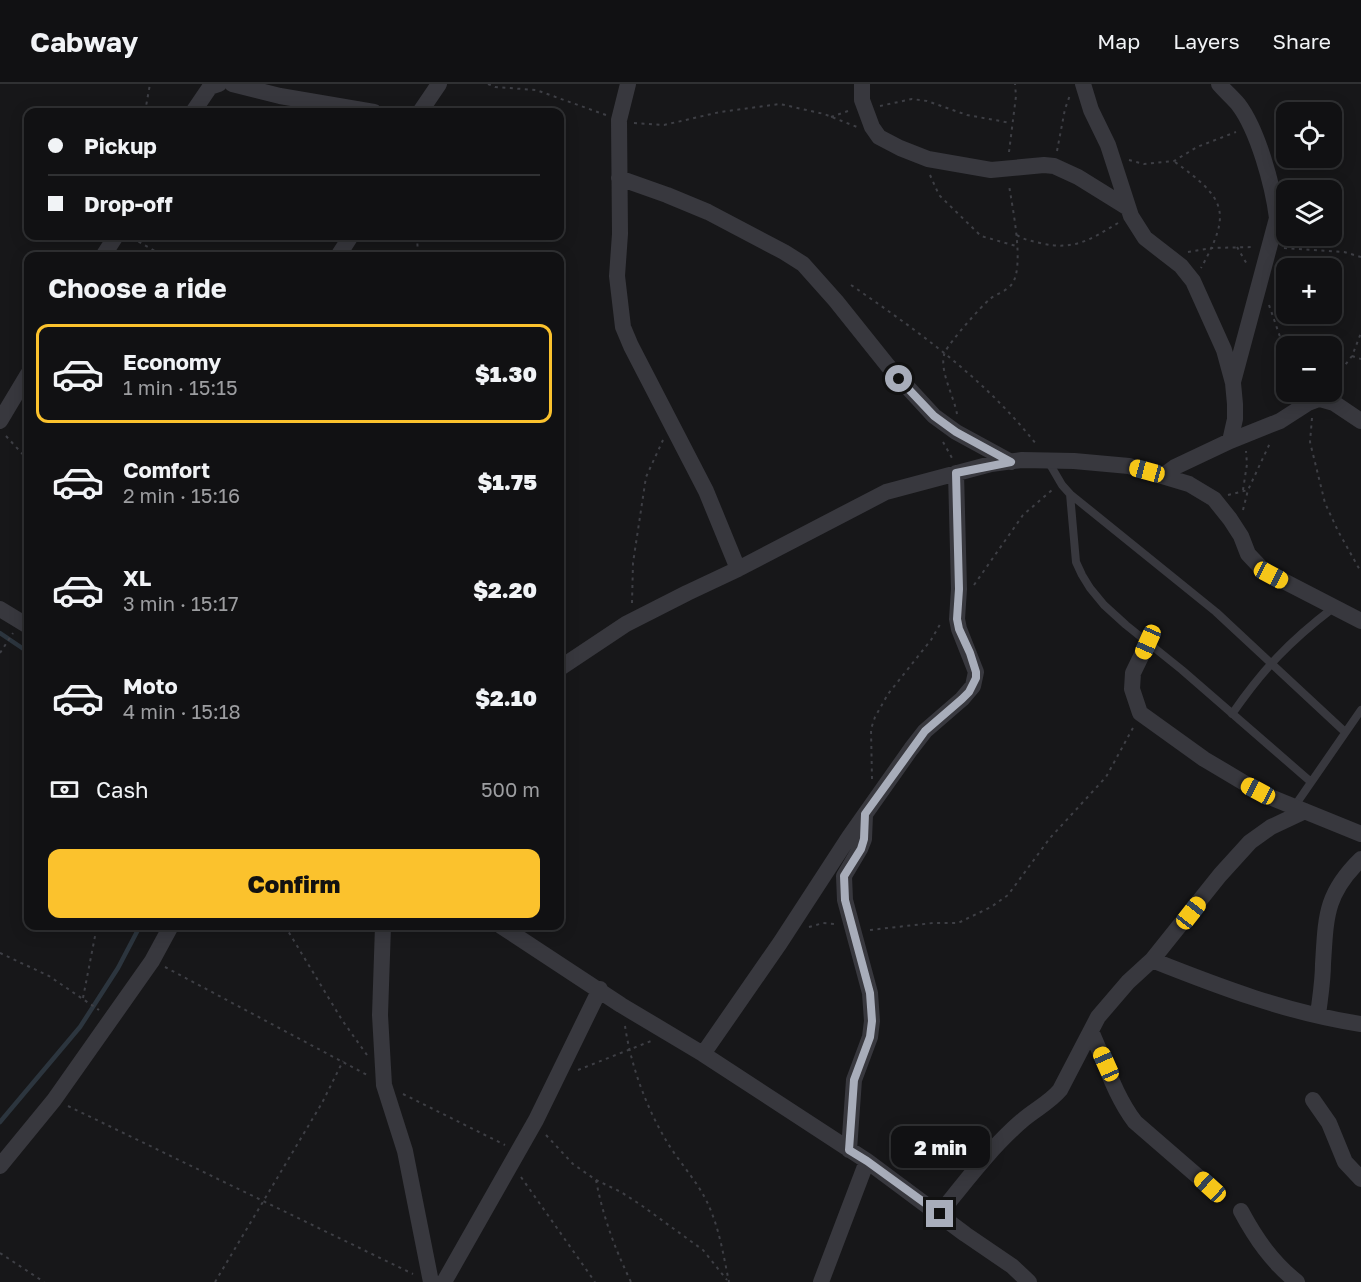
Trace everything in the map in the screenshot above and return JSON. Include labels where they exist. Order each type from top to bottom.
[{"type":"street","points":[[196,108],[210,87],[219,84]]},
{"type":"street","points":[[232,84],[280,96],[350,108]]},
{"type":"street","points":[[423,108],[439,84]]},
{"type":"street","points":[[628,84],[619,120],[620,234],[617,276],[623,327],[706,491],[738,569]]},
{"type":"street","points":[[862,84],[864,106],[872,127],[879,137],[887,142],[928,159],[991,170],[1053,166],[1078,177],[1129,212]]},
{"type":"street","points":[[1219,84],[1239,105],[1251,126],[1274,195],[1277,218],[1233,383]]},
{"type":"street","points":[[1077,88],[1091,110],[1108,146],[1129,212],[1145,238],[1181,266],[1193,280],[1224,350],[1233,383],[1237,439]]},
{"type":"street","points":[[619,178],[708,212],[803,264],[934,416],[956,432],[1011,462]]},
{"type":"street","points":[[2,428],[24,382]]},
{"type":"street","points":[[1164,475],[1175,466],[1280,421],[1311,402]]},
{"type":"street","points":[[1328,402],[1361,421]]},
{"type":"street","points":[[564,665],[632,621],[886,492],[956,473],[1011,462],[1048,461],[1129,466],[1189,484],[1214,499],[1241,536],[1248,554],[1264,570],[1361,621]]},
{"type":"street","points":[[703,1054],[869,808],[925,731],[962,699],[973,686],[976,672],[952,611],[959,589],[956,473]]},
{"type":"street","points":[[0,609],[24,623]]},
{"type":"street","points":[[1148,642],[1133,673],[1132,688],[1140,713],[1204,759],[1246,784],[1361,834]]},
{"type":"street","points":[[849,1150],[854,1080],[870,1037],[872,1021],[870,993],[845,900],[844,876],[861,849],[869,808]]},
{"type":"street","points":[[940,1214],[981,1163],[1023,1119],[1060,1090],[1098,1017],[1152,960],[1220,875],[1250,842],[1300,809]]},
{"type":"street","points":[[1318,1015],[1324,932],[1328,910],[1338,887],[1361,859]]},
{"type":"street","points":[[0,1166],[54,1100],[152,961],[169,930]]},
{"type":"street","points":[[383,930],[380,1016],[384,1080],[405,1151],[425,1279]]},
{"type":"street","points":[[507,930],[867,1161],[1012,1266],[1029,1282]]},
{"type":"street","points":[[1152,960],[1253,998],[1361,1024]]},
{"type":"street","points":[[444,1282],[536,1120],[600,989]]},
{"type":"street","points":[[1091,1031],[1125,1110],[1135,1122],[1210,1187]]},
{"type":"street","points":[[1313,1100],[1329,1123],[1345,1162],[1361,1179]]},
{"type":"street","points":[[821,1282],[867,1161]]},
{"type":"street","points":[[1241,1211],[1263,1250],[1296,1282]]},
{"type":"lane","points":[[1048,461],[1070,494],[1216,612],[1345,732]]},
{"type":"lane","points":[[1070,494],[1073,548],[1082,576],[1104,605],[1311,782]]},
{"type":"lane","points":[[1232,714],[1270,663],[1304,630],[1333,608]]},
{"type":"lane","points":[[1300,809],[1311,782],[1361,710]]},
{"type":"path","points":[[146,108],[150,84]]},
{"type":"path","points":[[488,84],[495,87],[536,90],[619,120],[664,125],[720,112],[780,104],[831,117],[879,137]]},
{"type":"path","points":[[956,473],[953,460],[956,432],[955,403],[945,374],[945,352],[989,299],[1012,285],[1018,267],[1017,235],[1006,170],[1015,84]]},
{"type":"path","points":[[1053,166],[1065,109],[1077,88]]},
{"type":"path","points":[[831,117],[864,106],[880,106],[912,99],[927,101],[967,115],[1012,123]]},
{"type":"path","points":[[1112,160],[1143,164],[1174,161],[1197,147],[1251,126]]},
{"type":"path","points":[[1174,161],[1197,178],[1216,198],[1221,214],[1212,248],[1193,280]]},
{"type":"path","points":[[930,174],[939,195],[981,236],[1016,246]]},
{"type":"path","points":[[1017,235],[1023,239],[1049,245],[1069,246],[1094,238],[1129,212]]},
{"type":"path","points":[[134,240],[157,252]]},
{"type":"path","points":[[1167,255],[1212,248],[1271,247],[1344,252],[1361,257]]},
{"type":"path","points":[[851,285],[945,352],[1002,406],[1048,461]]},
{"type":"path","points":[[1342,369],[1352,356],[1361,333]]},
{"type":"path","points":[[1352,356],[1361,359]]},
{"type":"path","points":[[1316,402],[1310,442],[1325,503],[1361,572]]},
{"type":"path","points":[[1241,536],[1242,513],[1248,490],[1280,421]]},
{"type":"path","points":[[632,621],[633,563],[646,477],[671,423]]},
{"type":"path","points":[[2,428],[24,455]]},
{"type":"path","points":[[1237,439],[1246,464],[1243,490]]},
{"type":"path","points":[[869,808],[871,729],[888,694],[931,640],[1023,515],[1048,492],[1062,485]]},
{"type":"path","points":[[0,653],[24,625]]},
{"type":"path","points":[[807,928],[823,922],[852,929],[873,930],[933,923],[958,923],[992,907],[1008,896],[1050,838],[1106,777],[1140,713]]},
{"type":"path","points":[[83,998],[97,930]]},
{"type":"path","points":[[287,930],[342,1020],[384,1080]]},
{"type":"path","points":[[0,953],[49,976],[111,1018]]},
{"type":"path","points":[[152,961],[343,1061],[384,1080],[514,1157],[596,1282]]},
{"type":"path","points":[[621,1005],[629,1049],[643,1094],[667,1143],[699,1187],[711,1210],[729,1282]]},
{"type":"path","points":[[557,1080],[669,1033]]},
{"type":"path","points":[[215,1282],[322,1103],[343,1061]]},
{"type":"path","points":[[54,1100],[425,1279]]},
{"type":"path","points":[[536,1120],[552,1143],[566,1157],[596,1180],[621,1191],[703,1251],[729,1282]]},
{"type":"path","points":[[596,1180],[610,1238],[631,1282]]},
{"type":"path","points":[[0,1253],[44,1282]]},
{"type":"waterway","points":[[0,633],[24,649]]},
{"type":"waterway","points":[[0,1122],[80,1027],[118,968],[138,930]]},
{"type":"route","points":[[899,379],[934,416],[956,432],[1011,462],[991,464],[956,473],[959,589],[957,619],[976,672],[973,686],[962,699],[925,731],[865,814],[864,839],[861,849],[844,876],[845,900],[870,993],[872,1021],[870,1037],[854,1080],[849,1150],[940,1214]]}]
